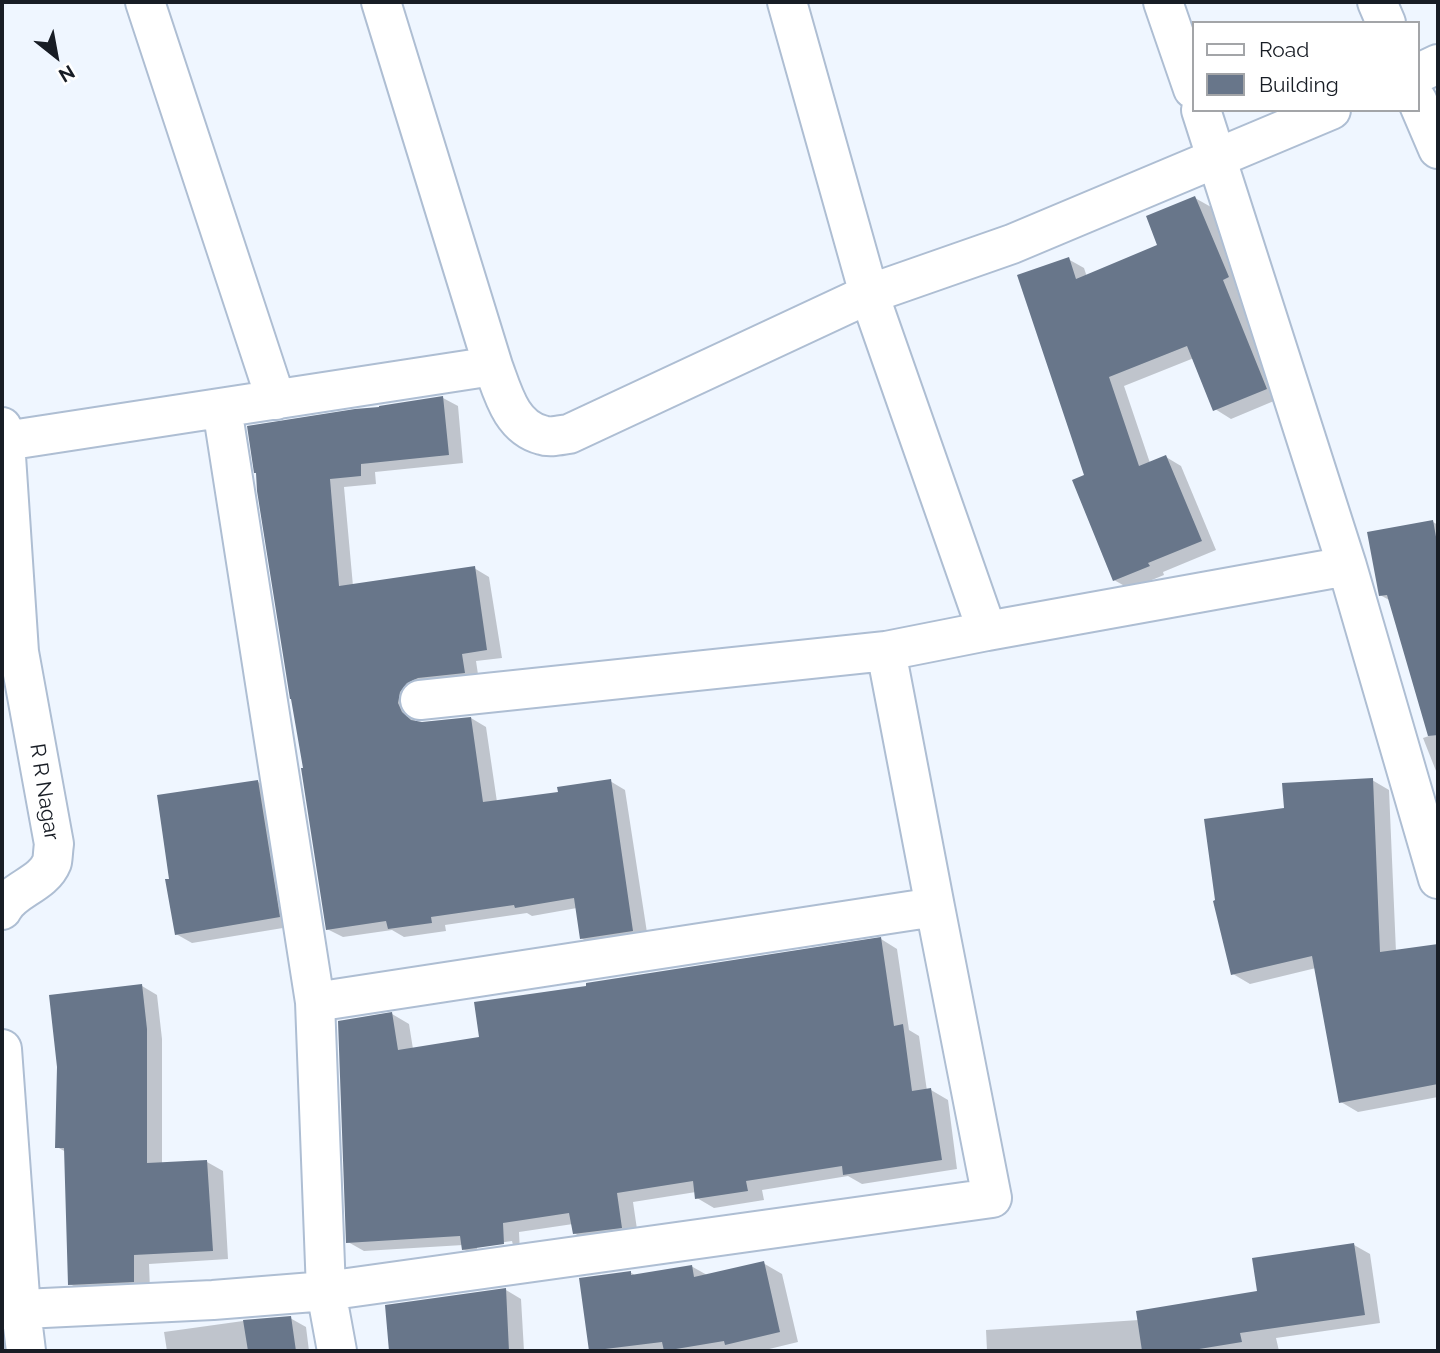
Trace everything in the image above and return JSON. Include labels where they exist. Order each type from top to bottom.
[{"type":"street","points":[[145,2],[275,400]]},
{"type":"street","points":[[380,2],[493,366],[509,409],[523,427],[544,436],[569,434],[869,294],[1012,244],[1326,112]]},
{"type":"street","points":[[787,2],[869,294],[987,631]]},
{"type":"street","points":[[1163,2],[1192,86]]},
{"type":"street","points":[[1377,2],[1385,21]]},
{"type":"street","points":[[1419,73],[1438,64]]},
{"type":"street","points":[[1419,105],[1438,149]]},
{"type":"street","points":[[1201,112],[1347,566],[1438,879]]},
{"type":"street","points":[[3,434],[222,408],[493,366]]},
{"type":"street","points":[[222,408],[315,1002],[326,1291],[337,1351]]},
{"type":"street","name":"R R Nagar","points":[[2,910],[6,902],[40,878],[51,863],[54,844],[10,653],[3,434]]},
{"type":"street","points":[[420,700],[886,651],[1347,566]]},
{"type":"street","points":[[12,1310],[213,1300],[326,1291],[992,1198],[886,651]]},
{"type":"street","points":[[315,1002],[935,907]]},
{"type":"street","points":[[2,1049],[12,1310],[26,1351]]},
{"type":"building","points":[[1195,196],[1229,277],[1223,280],[1267,389],[1213,411],[1187,346],[1109,377],[1139,466],[1166,455],[1202,541],[1113,581],[1072,480],[1084,475],[1017,275],[1069,257],[1076,279],[1157,245],[1146,216]]},
{"type":"building","points":[[443,396],[449,455],[361,464],[361,476],[330,479],[339,586],[475,566],[487,650],[462,654],[465,673],[418,678],[407,683],[400,692],[398,703],[402,712],[411,720],[422,722],[471,717],[483,802],[558,792],[557,787],[611,779],[633,931],[580,939],[574,898],[515,908],[514,905],[431,917],[432,923],[388,929],[386,921],[326,930],[303,768],[247,426]]},
{"type":"building","points":[[1433,520],[1438,548],[1438,735],[1428,736],[1387,595],[1379,596],[1367,532]]},
{"type":"building","points":[[1373,778],[1380,952],[1438,944],[1438,1084],[1339,1103],[1312,956],[1231,975],[1213,901],[1204,819],[1284,808],[1282,783]]},
{"type":"building","points":[[258,780],[280,917],[175,935],[165,879],[169,879],[157,795]]},
{"type":"building","points":[[881,937],[894,1026],[903,1024],[912,1091],[931,1088],[942,1160],[843,1175],[842,1166],[746,1181],[748,1191],[695,1199],[693,1181],[617,1193],[622,1228],[573,1234],[569,1213],[503,1223],[504,1244],[462,1250],[460,1236],[346,1243],[338,1021],[392,1012],[398,1050],[479,1037],[474,1002]]},
{"type":"building","points":[[142,984],[147,1029],[147,1163],[207,1160],[213,1251],[134,1255],[134,1282],[68,1285],[64,1148],[55,1148],[57,1067],[49,995]]},
{"type":"building","points":[[1354,1243],[1365,1315],[1240,1333],[1242,1342],[1187,1351],[1142,1351],[1136,1311],[1257,1291],[1252,1258]]},
{"type":"building","points":[[764,1261],[780,1332],[725,1345],[724,1341],[664,1351],[662,1342],[589,1351],[579,1278],[631,1271],[631,1275],[692,1265],[694,1277]]},
{"type":"building","points":[[506,1288],[509,1351],[389,1351],[385,1305]]},
{"type":"building","points":[[291,1316],[296,1351],[248,1351],[243,1320]]}]
